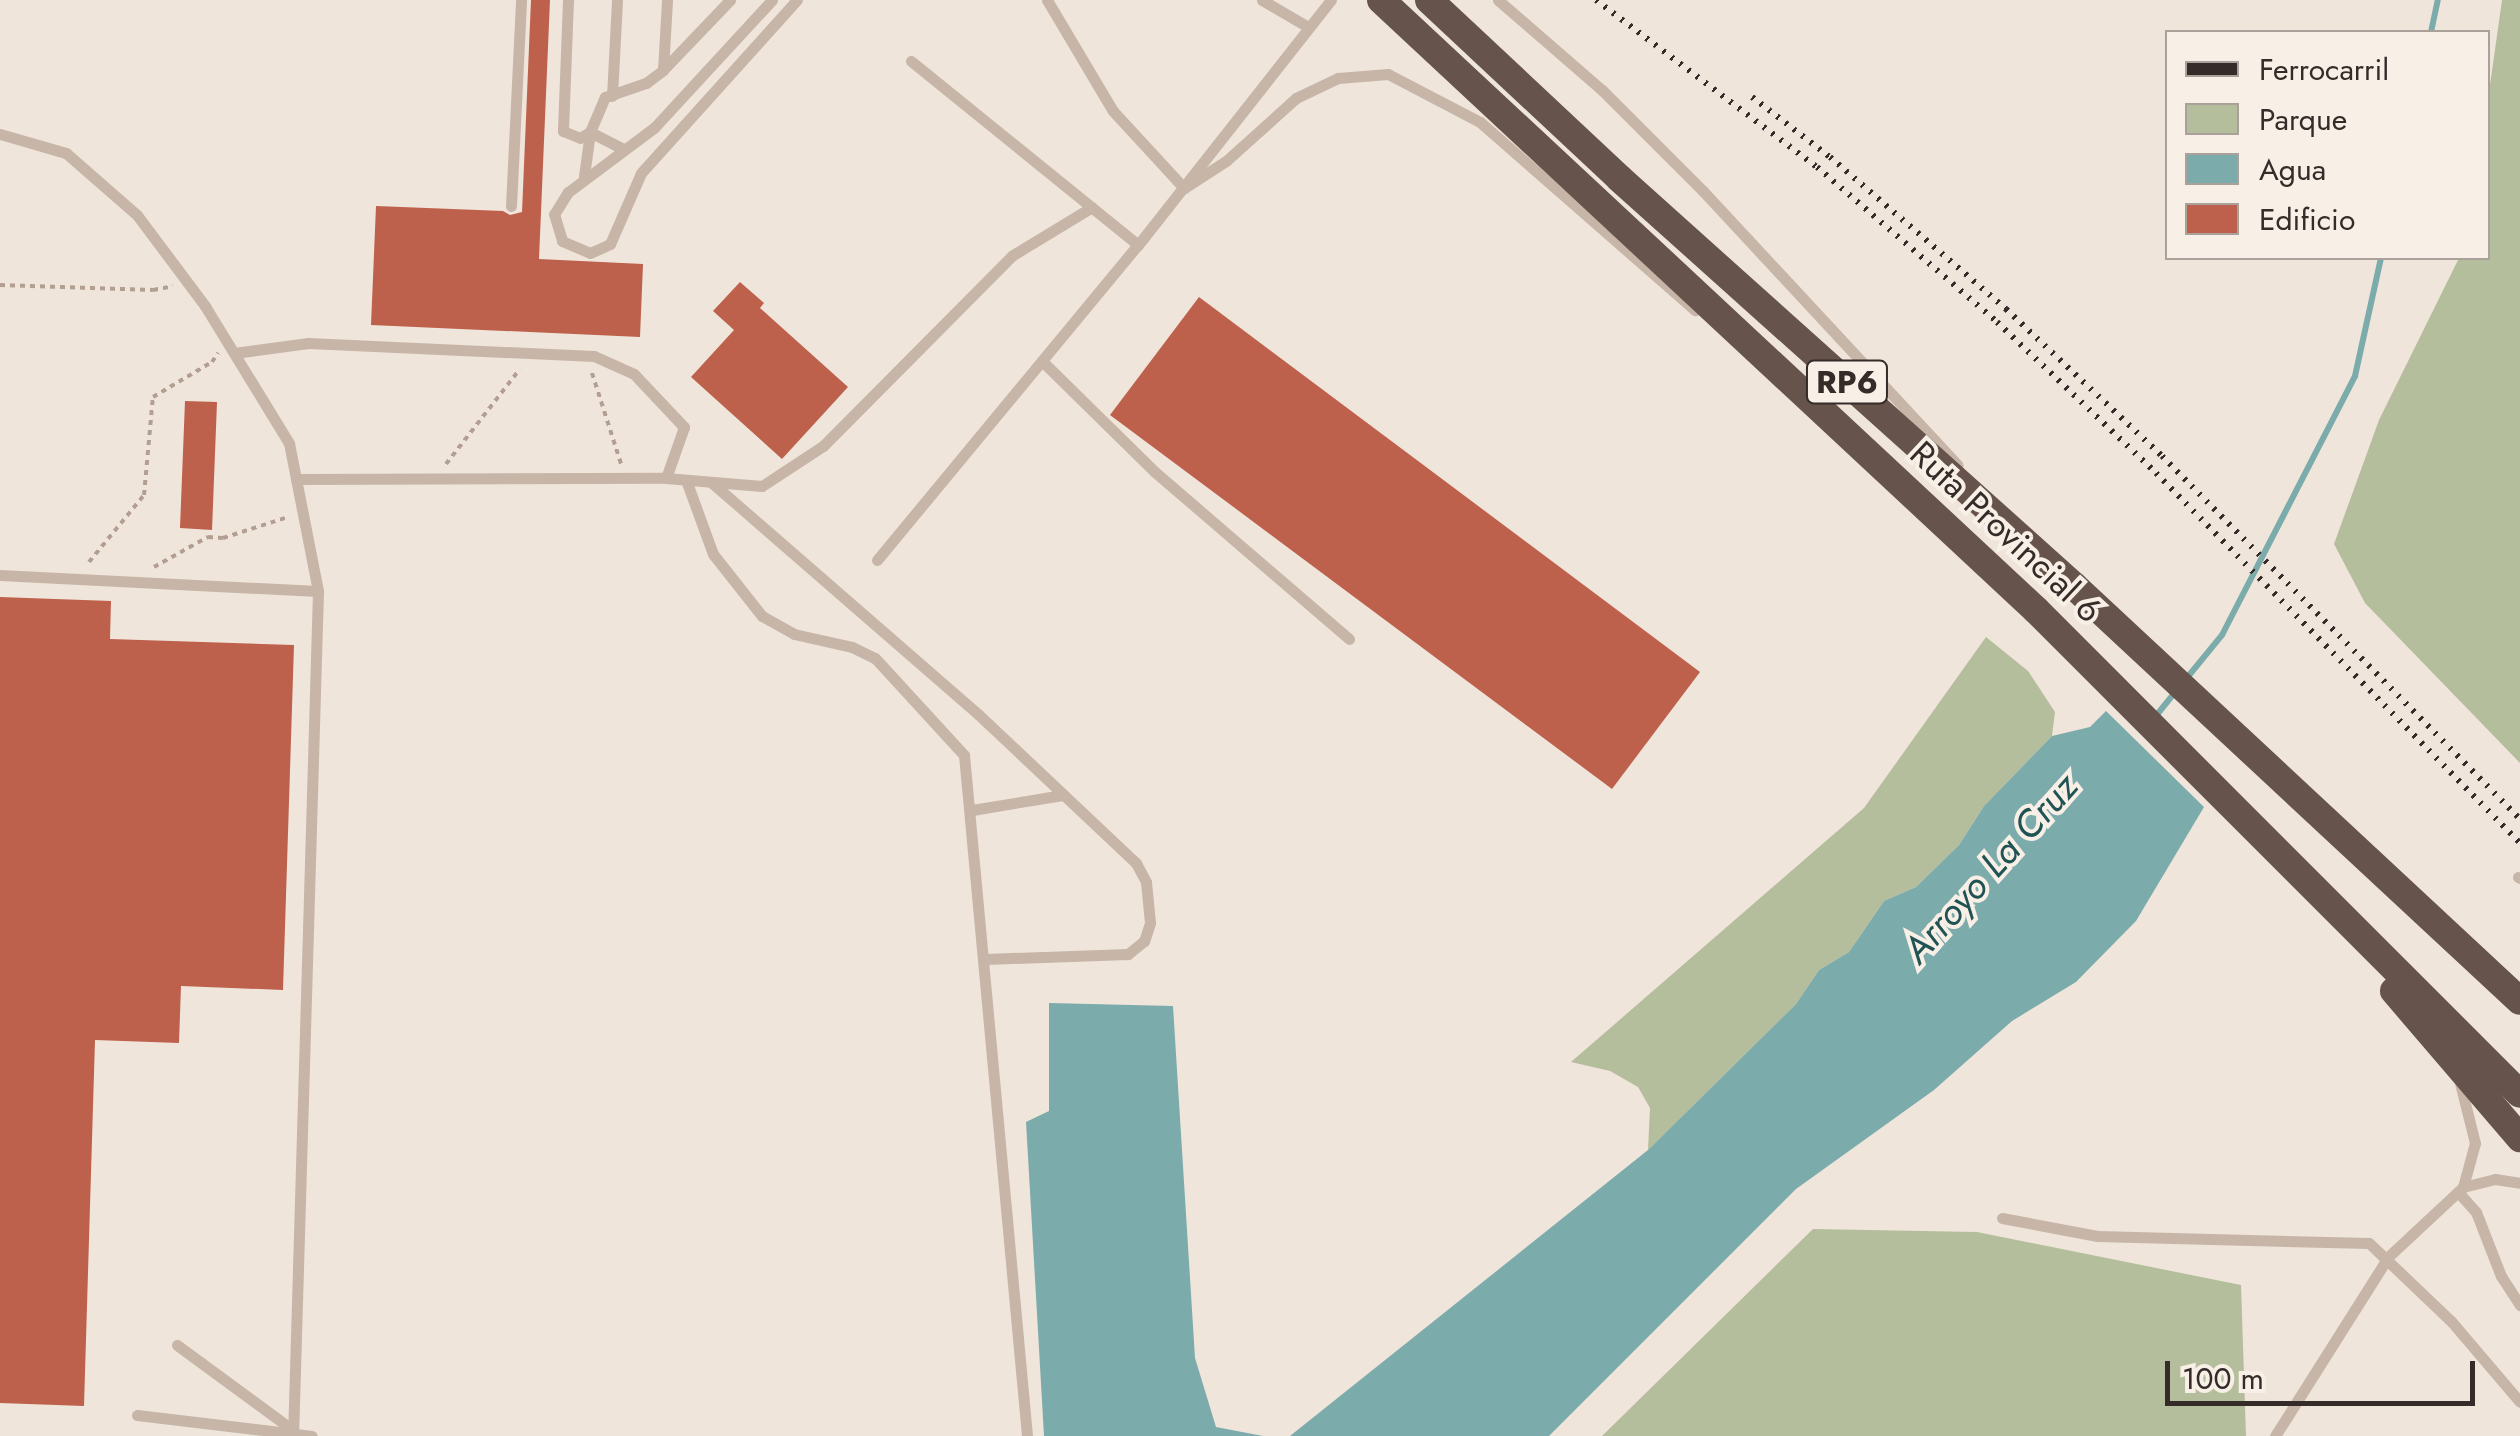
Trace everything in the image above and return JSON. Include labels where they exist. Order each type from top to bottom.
[{"type":"highway","name":"Ruta Provincial 6","points":[[1382,0],[2036,610],[2520,1094]]},
{"type":"highway","name":"Ruta Provincial 6","points":[[1429,0],[1619,178],[2065,578],[2520,1001]]},
{"type":"highway","points":[[2234,804],[2520,1138]]},
{"type":"lane","points":[[511,206],[521,0]]},
{"type":"lane","points":[[568,0],[563,131],[580,138],[590,132]]},
{"type":"lane","points":[[612,96],[617,0]]},
{"type":"lane","points":[[663,70],[667,0]]},
{"type":"lane","points":[[716,16],[717,0]]},
{"type":"lane","points":[[584,176],[590,132],[599,104],[646,83],[663,70],[730,0]]},
{"type":"lane","points":[[772,0],[654,127],[584,176],[554,214],[562,240],[590,254],[610,244],[641,173],[798,0]]},
{"type":"lane","points":[[1047,0],[1113,111],[1184,188]]},
{"type":"lane","points":[[1262,0],[1308,27]]},
{"type":"lane","points":[[877,560],[1138,245],[1331,0]]},
{"type":"lane","points":[[1498,0],[1602,90],[1703,191],[2065,578]]},
{"type":"lane","points":[[910,61],[1138,245]]},
{"type":"lane","points":[[1184,188],[1226,161],[1296,98],[1338,78],[1388,74],[1480,122],[1680,298],[1834,422]]},
{"type":"lane","points":[[590,132],[624,149]]},
{"type":"lane","points":[[0,134],[66,153],[138,216],[188,283],[289,443],[318,591],[293,1433]]},
{"type":"lane","points":[[296,479],[666,478],[762,486],[822,446],[1013,255],[1092,207]]},
{"type":"lane","points":[[234,353],[308,343],[587,356],[634,374],[684,427],[666,478]]},
{"type":"lane","points":[[1042,361],[1155,472],[1349,639]]},
{"type":"lane","points":[[686,480],[713,554],[762,616],[794,634],[852,647],[875,658],[964,755],[1028,1436]]},
{"type":"lane","points":[[710,482],[979,715],[1136,864],[1146,882],[1150,904],[1144,942],[1128,954],[986,959]]},
{"type":"lane","points":[[0,575],[318,591]]},
{"type":"lane","points":[[972,810],[1063,794]]},
{"type":"lane","points":[[2454,1060],[2474,1143],[2461,1190],[2476,1212],[2501,1276],[2520,1305]]},
{"type":"lane","points":[[2275,1436],[2388,1257],[2461,1190],[2495,1179],[2520,1183]]},
{"type":"lane","points":[[2002,1218],[2097,1236],[2152,1240],[2369,1243],[2451,1321],[2520,1402]]},
{"type":"lane","points":[[177,1345],[293,1433]]},
{"type":"lane","points":[[137,1414],[312,1436]]},
{"type":"path","points":[[0,284],[153,290],[188,283]]},
{"type":"path","points":[[75,579],[144,495],[154,396],[212,362],[226,341]]},
{"type":"path","points":[[435,479],[532,353]]},
{"type":"path","points":[[587,356],[626,478]]},
{"type":"path","points":[[140,582],[154,566],[208,537],[223,538],[303,514]]},
{"type":"green space","points":[[2502,0],[2520,0],[2520,763],[2365,603],[2334,544],[2379,420],[2458,260],[2490,260],[2490,85]]},
{"type":"green space","points":[[1986,637],[2028,671],[2055,712],[2052,736],[1984,806],[1959,845],[1916,887],[1884,901],[1849,952],[1819,970],[1796,1004],[1648,1150],[1650,1108],[1638,1087],[1610,1071],[1571,1062],[1864,808]]},
{"type":"green space","points":[[1813,1229],[1977,1232],[2241,1285],[2246,1436],[1602,1436]]},
{"type":"water","points":[[2106,711],[2204,807],[2136,921],[2076,982],[2012,1021],[1934,1090],[1796,1189],[1549,1436],[1290,1436],[1648,1150],[1796,1004],[1819,970],[1849,952],[1884,901],[1916,887],[1959,845],[1984,806],[2052,736],[2090,727]]},
{"type":"water","points":[[1049,1003],[1173,1006],[1195,1358],[1216,1427],[1263,1436],[1044,1436],[1026,1122],[1049,1111]]},
{"type":"building","points":[[531,0],[550,0],[539,259],[643,264],[640,337],[371,325],[376,206],[503,211],[510,215],[522,212]]},
{"type":"building","points":[[740,282],[764,303],[760,308],[848,387],[782,459],[691,377],[734,330],[713,311]]},
{"type":"building","points":[[1199,297],[1700,672],[1612,789],[1110,415]]},
{"type":"building","points":[[185,401],[217,402],[212,530],[180,528]]},
{"type":"building","points":[[0,597],[111,601],[110,639],[294,645],[283,990],[181,986],[179,1043],[95,1040],[84,1406],[0,1403]]},
{"type":"waterway","name":"Arroyo La Cruz","points":[[2431,30],[2438,0]]},
{"type":"waterway","name":"Arroyo La Cruz","points":[[2186,679],[2222,635],[2355,376],[2381,260]]},
{"type":"waterway","name":"Arroyo La Cruz","points":[[2155,717],[2175,692]]},
{"type":"railway","points":[[1596,0],[1817,167],[1997,322],[2156,473],[2520,843]]},
{"type":"railway","points":[[1752,97],[1830,157],[2006,309],[2162,456],[2520,819]]}]
